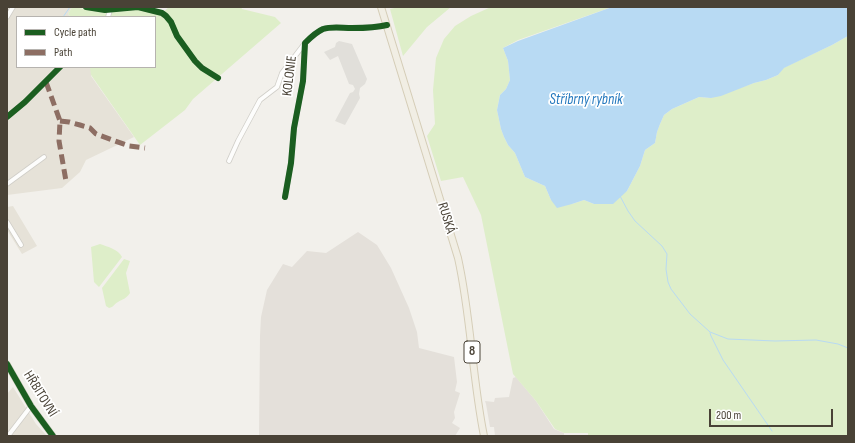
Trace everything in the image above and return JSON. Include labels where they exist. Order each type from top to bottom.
[{"type":"main road","name":"RUSKÁ","points":[[381,7],[458,258],[464,288],[478,402],[484,436]]},
{"type":"street","points":[[7,17],[12,7]]},
{"type":"street","points":[[86,7],[105,10],[138,7],[162,13],[171,22],[177,36],[195,61],[202,68],[218,78]]},
{"type":"street","points":[[108,16],[110,10]]},
{"type":"street","name":"KOLONIE","points":[[229,161],[260,100],[277,87],[282,73],[305,43],[315,33],[324,28],[332,27],[361,28],[387,25]]},
{"type":"street","name":"KOLONIE","points":[[285,197],[291,163],[294,128],[303,81],[305,43]]},
{"type":"street","points":[[7,117],[25,102],[59,68]]},
{"type":"street","points":[[7,184],[44,157]]},
{"type":"street","points":[[7,222],[21,245]]},
{"type":"street","name":"HŘBITOVNÍ","points":[[7,364],[31,406],[53,436]]},
{"type":"street","points":[[8,436],[31,406]]},
{"type":"shaded area","points":[[7,7],[72,7],[68,14],[70,16],[16,16],[16,68],[91,68],[91,76],[134,137],[86,160],[80,172],[62,188],[7,195]]},
{"type":"shaded area","points":[[339,41],[352,44],[367,79],[365,84],[360,88],[360,98],[345,125],[335,121],[350,93],[355,89],[353,85],[349,84],[338,56],[330,60],[324,52],[335,47],[336,43]]},
{"type":"shaded area","points":[[13,206],[37,246],[22,254],[7,230],[7,207]]},
{"type":"shaded area","points":[[358,232],[377,245],[391,268],[409,308],[417,332],[419,348],[454,357],[457,382],[455,391],[460,393],[454,412],[455,418],[452,423],[460,428],[455,436],[259,436],[261,317],[267,290],[283,264],[292,267],[307,251],[326,253]]},
{"type":"shaded area","points":[[516,377],[536,401],[554,429],[564,433],[564,436],[495,436],[494,427],[490,427],[485,401],[494,402],[495,398],[509,397],[513,378]]},
{"type":"shaded area","points":[[13,387],[36,424],[47,436],[7,436],[7,394]]},
{"type":"green space","points":[[72,7],[106,12],[138,9],[161,14],[169,7],[241,7],[242,9],[275,17],[281,23],[193,99],[185,110],[140,145],[91,75],[90,68],[156,68],[156,16],[70,16],[68,14]]},
{"type":"green space","points":[[399,7],[451,7],[427,27],[403,56],[390,9]]},
{"type":"green space","points":[[491,7],[612,7],[518,40],[503,48],[508,61],[510,80],[506,89],[500,95],[497,110],[504,137],[508,145],[515,153],[525,177],[545,186],[551,200],[572,204],[584,200],[594,204],[627,191],[640,166],[645,150],[655,143],[657,132],[664,115],[672,109],[699,97],[711,98],[766,80],[778,75],[783,68],[848,36],[848,436],[588,436],[588,433],[564,433],[555,429],[536,401],[513,374],[481,215],[463,177],[441,181],[427,136],[435,124],[433,90],[436,58],[444,39],[455,26],[471,16]]},
{"type":"green space","points":[[100,244],[115,250],[122,257],[99,287],[94,282],[91,247]]},
{"type":"green space","points":[[124,259],[130,261],[126,273],[130,293],[126,298],[109,308],[106,306],[102,288]]},
{"type":"water","name":"Stříbrný rybník","points":[[612,7],[848,7],[848,36],[784,68],[778,75],[766,80],[721,96],[711,98],[699,97],[672,109],[664,115],[657,132],[655,143],[645,150],[640,166],[627,191],[613,204],[594,204],[584,200],[557,208],[551,200],[545,186],[525,177],[515,153],[508,145],[501,129],[497,110],[500,95],[506,89],[510,80],[508,61],[503,48],[518,41]]},
{"type":"waterway","points":[[64,16],[70,7]]},
{"type":"waterway","points":[[620,196],[635,221],[662,246],[667,254],[666,269],[668,282],[671,289],[690,314],[710,332],[728,339],[775,341],[816,340],[838,344],[848,348]]},
{"type":"waterway","points":[[710,333],[723,360],[772,431]]},
{"type":"marked path","points":[[46,82],[60,121],[59,141],[66,181]]},
{"type":"marked path","points":[[60,121],[90,128],[96,134],[129,146],[145,148]]},
{"type":"cycle path","points":[[86,7],[105,10],[138,7],[162,13],[171,22],[177,36],[195,61],[202,68],[218,78]]},
{"type":"cycle path","points":[[285,197],[291,163],[294,128],[303,81],[305,43],[316,33],[326,28],[369,28],[387,25]]},
{"type":"cycle path","points":[[7,117],[25,102],[59,68]]},
{"type":"cycle path","points":[[7,364],[31,406],[53,436]]}]
